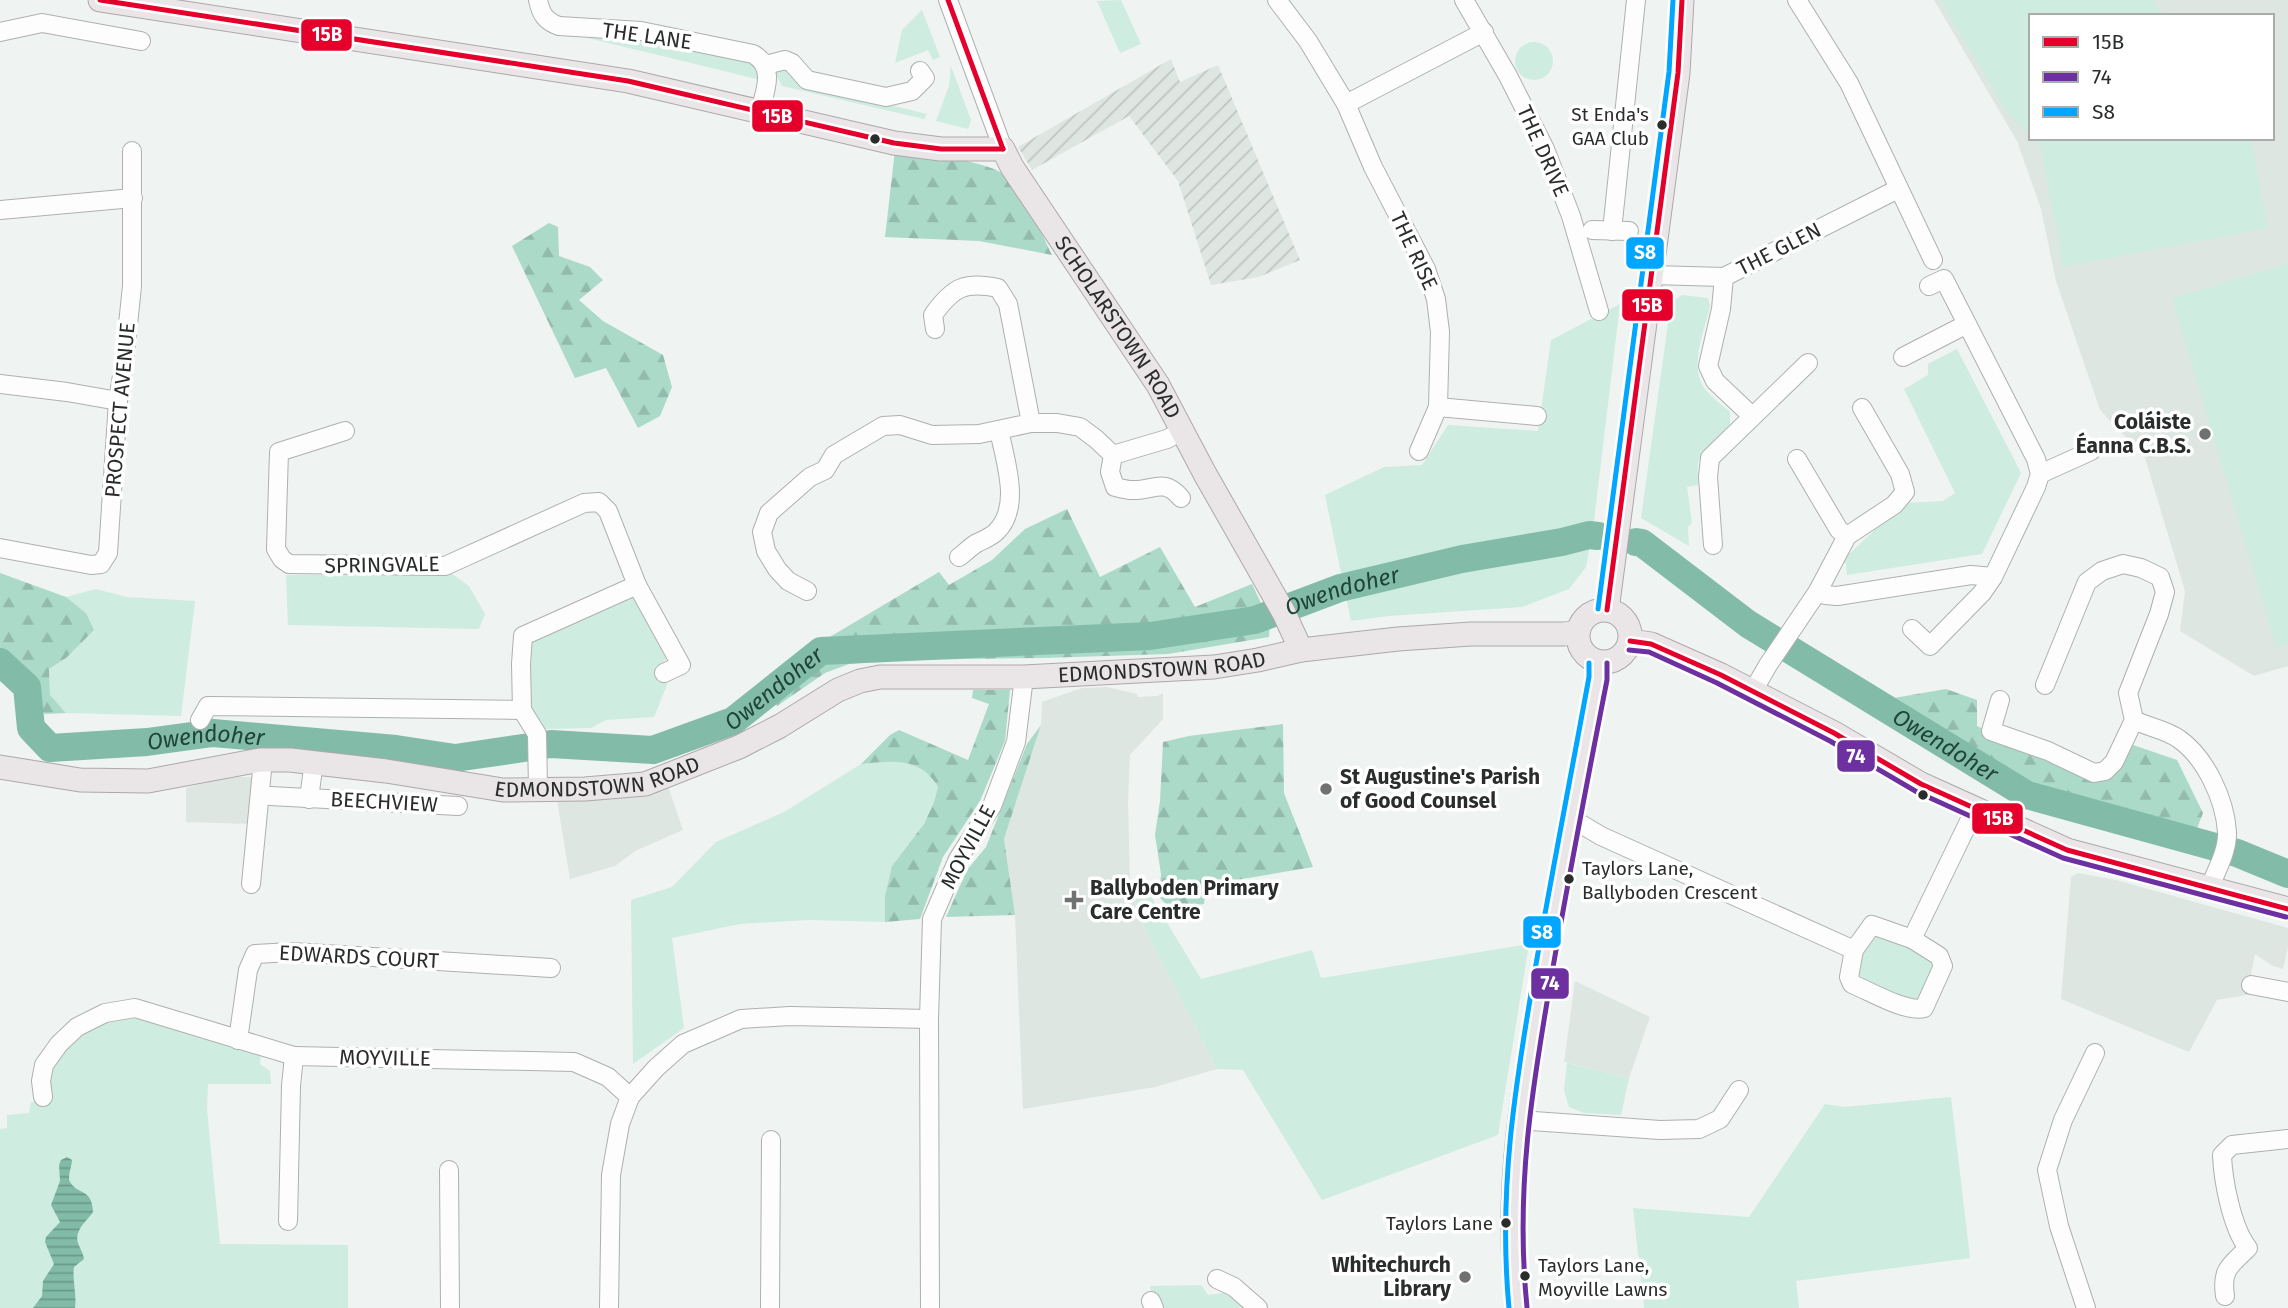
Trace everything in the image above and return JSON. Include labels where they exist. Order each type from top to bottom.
[{"type":"main road","points":[[100,0],[628,81],[894,143],[941,149],[1003,149]]},
{"type":"main road","points":[[1607,610],[1678,73],[1682,0]]},
{"type":"main road","name":"SCHOLARSTOWN ROAD","points":[[1003,149],[1012,167],[1137,351],[1283,610],[1301,650]]},
{"type":"main road","points":[[1607,610],[1618,614],[1626,622],[1630,641],[1627,650],[1619,658],[1598,663],[1582,652],[1578,644],[1578,632],[1586,617],[1594,612],[1607,610]]},
{"type":"main road","name":"EDMONDSTOWN ROAD","points":[[0,767],[80,780],[148,781],[263,760],[314,761],[503,790],[645,783],[739,747],[780,726],[838,690],[859,681],[896,677],[1024,677],[1214,667],[1301,650],[1398,639],[1471,634],[1578,632]]},
{"type":"main road","points":[[1630,641],[1651,644],[1753,691],[1834,733],[1921,784],[2067,850],[2288,909]]},
{"type":"main road","points":[[1518,1308],[1513,1222],[1518,1121],[1598,678],[1598,663]]},
{"type":"street","name":"THE LANE","points":[[538,0],[544,16],[550,23],[559,26],[642,31],[753,54],[766,65],[785,60],[792,63],[807,80],[886,97],[912,91],[925,78],[920,71]]},
{"type":"street","name":"SCHOLARSTOWN ROAD","points":[[948,0],[1003,149]]},
{"type":"street","name":"THE RISE","points":[[1277,0],[1308,41],[1346,104],[1373,167],[1426,269],[1436,299],[1440,332],[1438,407],[1419,451]]},
{"type":"street","name":"THE DRIVE","points":[[1464,0],[1484,32],[1545,149],[1571,216],[1599,311]]},
{"type":"street","points":[[1592,230],[1620,231],[1636,0]]},
{"type":"street","points":[[1797,0],[1849,83],[1933,260]]},
{"type":"street","points":[[0,32],[42,23],[141,41]]},
{"type":"street","points":[[1346,104],[1484,32]]},
{"type":"street","points":[[761,111],[768,78],[766,65]]},
{"type":"street","name":"PROSPECT AVENUE","points":[[0,548],[91,565],[101,564],[108,553],[118,401],[132,286],[132,151]]},
{"type":"street","name":"THE GLEN","points":[[1652,275],[1724,277],[1898,189]]},
{"type":"street","points":[[0,210],[133,198]]},
{"type":"street","points":[[1724,277],[1721,309],[1708,366],[1715,381],[1752,416]]},
{"type":"street","points":[[1912,629],[1930,646],[1982,593],[1993,578],[2040,474],[2036,459],[1944,279],[1929,286]]},
{"type":"street","points":[[935,329],[933,316],[942,302],[962,287],[976,283],[998,288],[1008,304],[1031,423]]},
{"type":"street","points":[[1903,357],[1967,324]]},
{"type":"street","points":[[1713,545],[1707,477],[1710,458],[1808,363]]},
{"type":"street","points":[[0,384],[118,401]]},
{"type":"street","points":[[1438,407],[1537,416]]},
{"type":"street","points":[[1753,691],[1818,591],[1847,536],[1894,505],[1905,492],[1900,474],[1862,408]]},
{"type":"street","points":[[807,591],[788,581],[766,551],[762,532],[769,513],[810,478],[825,470],[834,455],[883,426],[900,425],[932,435],[979,434],[1031,423],[1057,423],[1080,427],[1113,455]]},
{"type":"street","points":[[959,558],[974,545],[994,534],[1009,511],[1007,469],[999,430]]},
{"type":"street","name":"SPRINGVALE","points":[[345,431],[279,452],[276,549],[289,565],[445,566],[584,503],[599,502],[608,511],[637,585],[681,665],[664,673]]},
{"type":"street","points":[[1113,455],[1167,439],[1182,431]]},
{"type":"street","points":[[2040,474],[2091,451]]},
{"type":"street","points":[[1113,455],[1110,472],[1115,487],[1134,490],[1162,486],[1175,491],[1181,498]]},
{"type":"street","points":[[1797,460],[1839,530],[1847,536]]},
{"type":"street","points":[[2000,700],[1991,731],[2048,751],[2094,773],[2105,771],[2115,762],[2134,720],[2128,694],[2159,614],[2165,592],[2160,577],[2141,568],[2123,564],[2102,571],[2087,582],[2045,685]]},
{"type":"street","points":[[1818,591],[1837,596],[1971,575],[1993,578]]},
{"type":"street","points":[[538,790],[537,734],[523,710],[523,636],[637,585]]},
{"type":"street","name":"MOYVILLE","points":[[930,1308],[929,1018],[932,919],[958,859],[992,806],[1016,742],[1024,677]]},
{"type":"street","points":[[200,720],[208,706],[523,710]]},
{"type":"street","points":[[2134,720],[2177,737],[2193,751],[2210,773],[2224,813],[2227,834],[2221,861],[2209,888]]},
{"type":"street","points":[[251,884],[263,760]]},
{"type":"street","name":"BEECHVIEW","points":[[309,799],[314,761]]},
{"type":"street","name":"BEECHVIEW","points":[[270,796],[458,806]]},
{"type":"street","points":[[1912,939],[1975,809]]},
{"type":"street","points":[[1571,818],[1601,836],[1854,950]]},
{"type":"street","points":[[1872,925],[1912,939],[1939,956],[1943,966],[1924,1008],[1918,1010],[1901,1006],[1852,984],[1849,977],[1854,950],[1872,925]]},
{"type":"street","name":"EDWARDS COURT","points":[[238,1040],[248,970],[255,954],[292,952],[551,968]]},
{"type":"street","points":[[2251,985],[2288,992]]},
{"type":"street","name":"MOYVILLE","points":[[43,1097],[41,1081],[44,1065],[77,1027],[106,1013],[135,1009],[294,1056],[574,1062],[608,1077],[630,1097]]},
{"type":"street","points":[[608,1308],[611,1175],[620,1124],[630,1097],[656,1068],[683,1044],[741,1019],[790,1016],[929,1018]]},
{"type":"street","points":[[2086,1308],[2059,1226],[2047,1170],[2063,1120],[2095,1053]]},
{"type":"street","points":[[288,1221],[290,1086],[294,1056]]},
{"type":"street","points":[[1518,1121],[1660,1130],[1699,1129],[1720,1119],[1739,1090]]},
{"type":"street","points":[[2225,1296],[2222,1280],[2230,1266],[2248,1248],[2240,1238],[2222,1172],[2222,1155],[2232,1145],[2288,1139]]},
{"type":"street","points":[[769,1308],[771,1140]]},
{"type":"street","points":[[449,1170],[450,1308]]},
{"type":"street","points":[[1217,1279],[1234,1287],[1258,1308]]},
{"type":"shaded area","points":[[1121,0],[1141,44],[1120,53],[1097,1]]},
{"type":"shaded area","points":[[1934,0],[2288,0],[2288,666],[2254,676],[2180,631],[2185,591],[2145,458],[2100,410],[2056,281],[2041,209],[2017,141]]},
{"type":"shaded area","points":[[1940,0],[2153,0],[2162,14],[2029,14],[2029,133],[2008,114]]},
{"type":"shaded area","points":[[922,10],[940,57],[933,60],[928,50],[895,63],[902,30]]},
{"type":"shaded area","points":[[563,32],[639,38],[750,59],[757,65],[761,80]]},
{"type":"shaded area","points":[[1534,42],[1547,48],[1553,61],[1547,74],[1534,80],[1521,74],[1515,61],[1521,48]]},
{"type":"shaded area","points":[[1171,59],[1180,82],[1218,65],[1300,260],[1259,277],[1211,285],[1178,181],[1129,116],[1032,170],[1018,147]]},
{"type":"shaded area","points":[[786,65],[805,84],[927,114],[924,119],[782,86],[773,69]]},
{"type":"shaded area","points":[[951,66],[971,120],[968,129],[936,121],[949,86]]},
{"type":"shaded area","points":[[2036,140],[2251,140],[2268,228],[2063,267],[2040,144]]},
{"type":"shaded area","points":[[2288,264],[2288,644],[2276,647],[2172,298]]},
{"type":"shaded area","points":[[1682,295],[1708,298],[1710,306],[1699,348],[1698,370],[1705,389],[1730,412],[1730,425],[1698,462],[1698,485],[1687,487],[1692,523],[1688,527],[1689,546],[1641,518],[1671,302]]},
{"type":"shaded area","points":[[1620,304],[1593,529],[1586,567],[1569,589],[1522,607],[1351,621],[1325,495],[1384,467],[1422,465],[1448,425],[1538,431],[1551,340]]},
{"type":"shaded area","points":[[1957,349],[2021,473],[1982,554],[1847,575],[1846,564],[1842,561],[1903,503],[1943,501],[1955,493],[1904,389],[1928,375],[1928,364]]},
{"type":"shaded area","points":[[452,574],[469,586],[485,614],[479,629],[288,625],[286,575]]},
{"type":"shaded area","points":[[96,589],[127,597],[195,601],[181,716],[66,713],[50,695],[49,669],[66,658],[86,613],[66,597]]},
{"type":"shaded area","points":[[632,596],[666,659],[658,668],[668,682],[654,717],[606,720],[591,728],[546,729],[533,717],[525,665],[530,646],[536,637]]},
{"type":"shaded area","name":"Ballyboden Primary Care Centre","points":[[1107,687],[1137,694],[1138,697],[1158,696],[1163,693],[1163,719],[1130,755],[1130,885],[1140,919],[1217,1069],[1155,1087],[1023,1109],[1015,915],[1004,839],[1041,725],[1042,702],[1082,688]]},
{"type":"shaded area","points":[[893,761],[919,768],[930,775],[938,787],[924,824],[892,866],[885,896],[885,922],[809,920],[740,924],[672,938],[684,1028],[633,1064],[631,900],[672,887],[716,842],[784,812],[861,764]]},
{"type":"shaded area","points":[[225,777],[255,777],[251,824],[186,822],[186,788]]},
{"type":"shaded area","points":[[668,786],[683,830],[635,851],[615,866],[570,879],[557,800]]},
{"type":"shaded area","points":[[2078,873],[2116,880],[2288,928],[2288,947],[2283,969],[2271,965],[2255,954],[2247,995],[2217,1000],[2189,1052],[2061,999],[2071,877]]},
{"type":"shaded area","points":[[1130,885],[1149,893],[1201,979],[1312,950],[1321,978],[1529,944],[1498,1135],[1322,1200],[1243,1070],[1217,1069],[1140,919]]},
{"type":"shaded area","points":[[1876,937],[1894,939],[1910,945],[1937,965],[1919,999],[1893,994],[1860,976],[1856,970],[1862,953]]},
{"type":"shaded area","points":[[1575,981],[1650,1017],[1629,1078],[1564,1062]]},
{"type":"shaded area","points":[[136,1013],[261,1051],[260,1064],[270,1071],[271,1084],[208,1084],[207,1109],[220,1244],[348,1245],[348,1308],[0,1308],[0,1129],[7,1128],[7,1115],[29,1113],[31,1102],[48,1101],[45,1077],[80,1029]]},
{"type":"shaded area","points":[[1567,1063],[1629,1078],[1621,1115],[1584,1113],[1569,1107],[1564,1090]]},
{"type":"shaded area","points":[[1951,1097],[1970,1258],[1796,1281],[1799,1308],[1644,1308],[1633,1208],[1749,1217],[1825,1104],[1844,1107]]},
{"type":"shaded area","points":[[67,1157],[72,1160],[70,1182],[88,1196],[93,1212],[77,1238],[84,1259],[74,1267],[75,1308],[33,1308],[42,1296],[43,1281],[54,1264],[45,1242],[46,1237],[60,1222],[51,1205],[60,1181],[59,1165],[61,1160]]},
{"type":"shaded area","points":[[1201,1285],[1208,1295],[1229,1292],[1237,1303],[1249,1305],[1251,1308],[1164,1308],[1159,1296],[1151,1292],[1150,1286]]},
{"type":"green space","points":[[895,150],[970,162],[1006,176],[1026,203],[1052,255],[979,241],[885,237]]},
{"type":"green space","points":[[549,223],[558,227],[559,256],[590,267],[603,280],[579,300],[603,321],[663,355],[672,387],[660,416],[638,428],[606,368],[575,378],[512,246]]},
{"type":"green space","points":[[1067,509],[1100,577],[1160,547],[1195,607],[1252,584],[1270,622],[1269,637],[1168,654],[894,660],[849,664],[825,673],[777,706],[764,685],[818,644],[939,572],[949,585],[992,560],[1025,529]]},
{"type":"green space","points":[[0,573],[66,597],[86,613],[94,630],[66,658],[49,669],[50,695],[66,713],[45,714],[0,673]]},
{"type":"green space","points":[[1946,689],[1977,700],[1977,726],[2091,778],[2108,778],[2113,775],[2122,766],[2133,745],[2177,760],[2203,813],[2191,844],[2052,802],[1894,698]]},
{"type":"green space","points":[[973,690],[1010,690],[1005,741],[980,801],[943,857],[920,919],[885,922],[885,896],[892,866],[924,824],[938,787],[931,777],[914,765],[894,762],[861,764],[890,735],[899,730],[968,760],[989,704],[972,698]]},
{"type":"green space","points":[[1283,724],[1284,793],[1313,867],[1206,885],[1204,904],[1171,909],[1159,897],[1161,874],[1155,835],[1163,742]]},
{"type":"green space","points":[[1041,725],[1004,839],[1015,915],[946,917],[967,870],[986,847],[1027,744]]},
{"type":"waterway","name":"Owendoher","points":[[0,662],[27,687],[31,728],[50,748],[147,742],[213,733],[396,749],[455,758],[551,744],[653,750],[733,721],[821,651],[1150,636],[1255,620],[1340,588],[1462,559],[1589,535],[1598,536]]},
{"type":"waterway","name":"Owendoher","points":[[1636,542],[1642,543],[1748,624],[2027,795],[2237,853],[2288,874]]},
{"type":"transit line","name":"15B","points":[[100,0],[628,81],[894,143],[941,149],[1003,149]]},
{"type":"transit line","name":"15B","points":[[948,0],[1003,149]]},
{"type":"transit line","name":"S8","points":[[1598,609],[1669,72],[1673,0]]},
{"type":"transit line","name":"15B","points":[[1607,610],[1678,73],[1682,0]]},
{"type":"transit line","name":"15B","points":[[1630,641],[1651,644],[1721,675],[1834,733],[1921,784],[2067,850],[2288,909]]},
{"type":"transit line","name":"74","points":[[1629,650],[1649,652],[1717,683],[1830,741],[1917,792],[2063,858],[2286,917]]},
{"type":"transit line","name":"S8","points":[[1509,1308],[1506,1264],[1507,1180],[1515,1097],[1541,933],[1589,677],[1589,663]]},
{"type":"transit line","name":"74","points":[[1527,1307],[1524,1180],[1532,1098],[1558,936],[1607,680],[1607,663]]},
{"type":"place","name":"St Enda's GAA Club","points":[[1662,125]]},
{"type":"place","name":"Coláiste Éanna C.B.S.","points":[[2205,434]]},
{"type":"place","name":"St Augustine's Parish of Good Counsel","points":[[1326,789]]},
{"type":"place","name":"Taylors Lane, Ballyboden Crescent","points":[[1569,879]]},
{"type":"place","name":"Ballyboden Primary Care Centre","points":[[1074,900]]},
{"type":"place","name":"Taylors Lane","points":[[1506,1223]]},
{"type":"place","name":"Taylors Lane, Moyville Lawns","points":[[1525,1276]]},
{"type":"place","name":"Whitechurch Library","points":[[1465,1277]]}]
